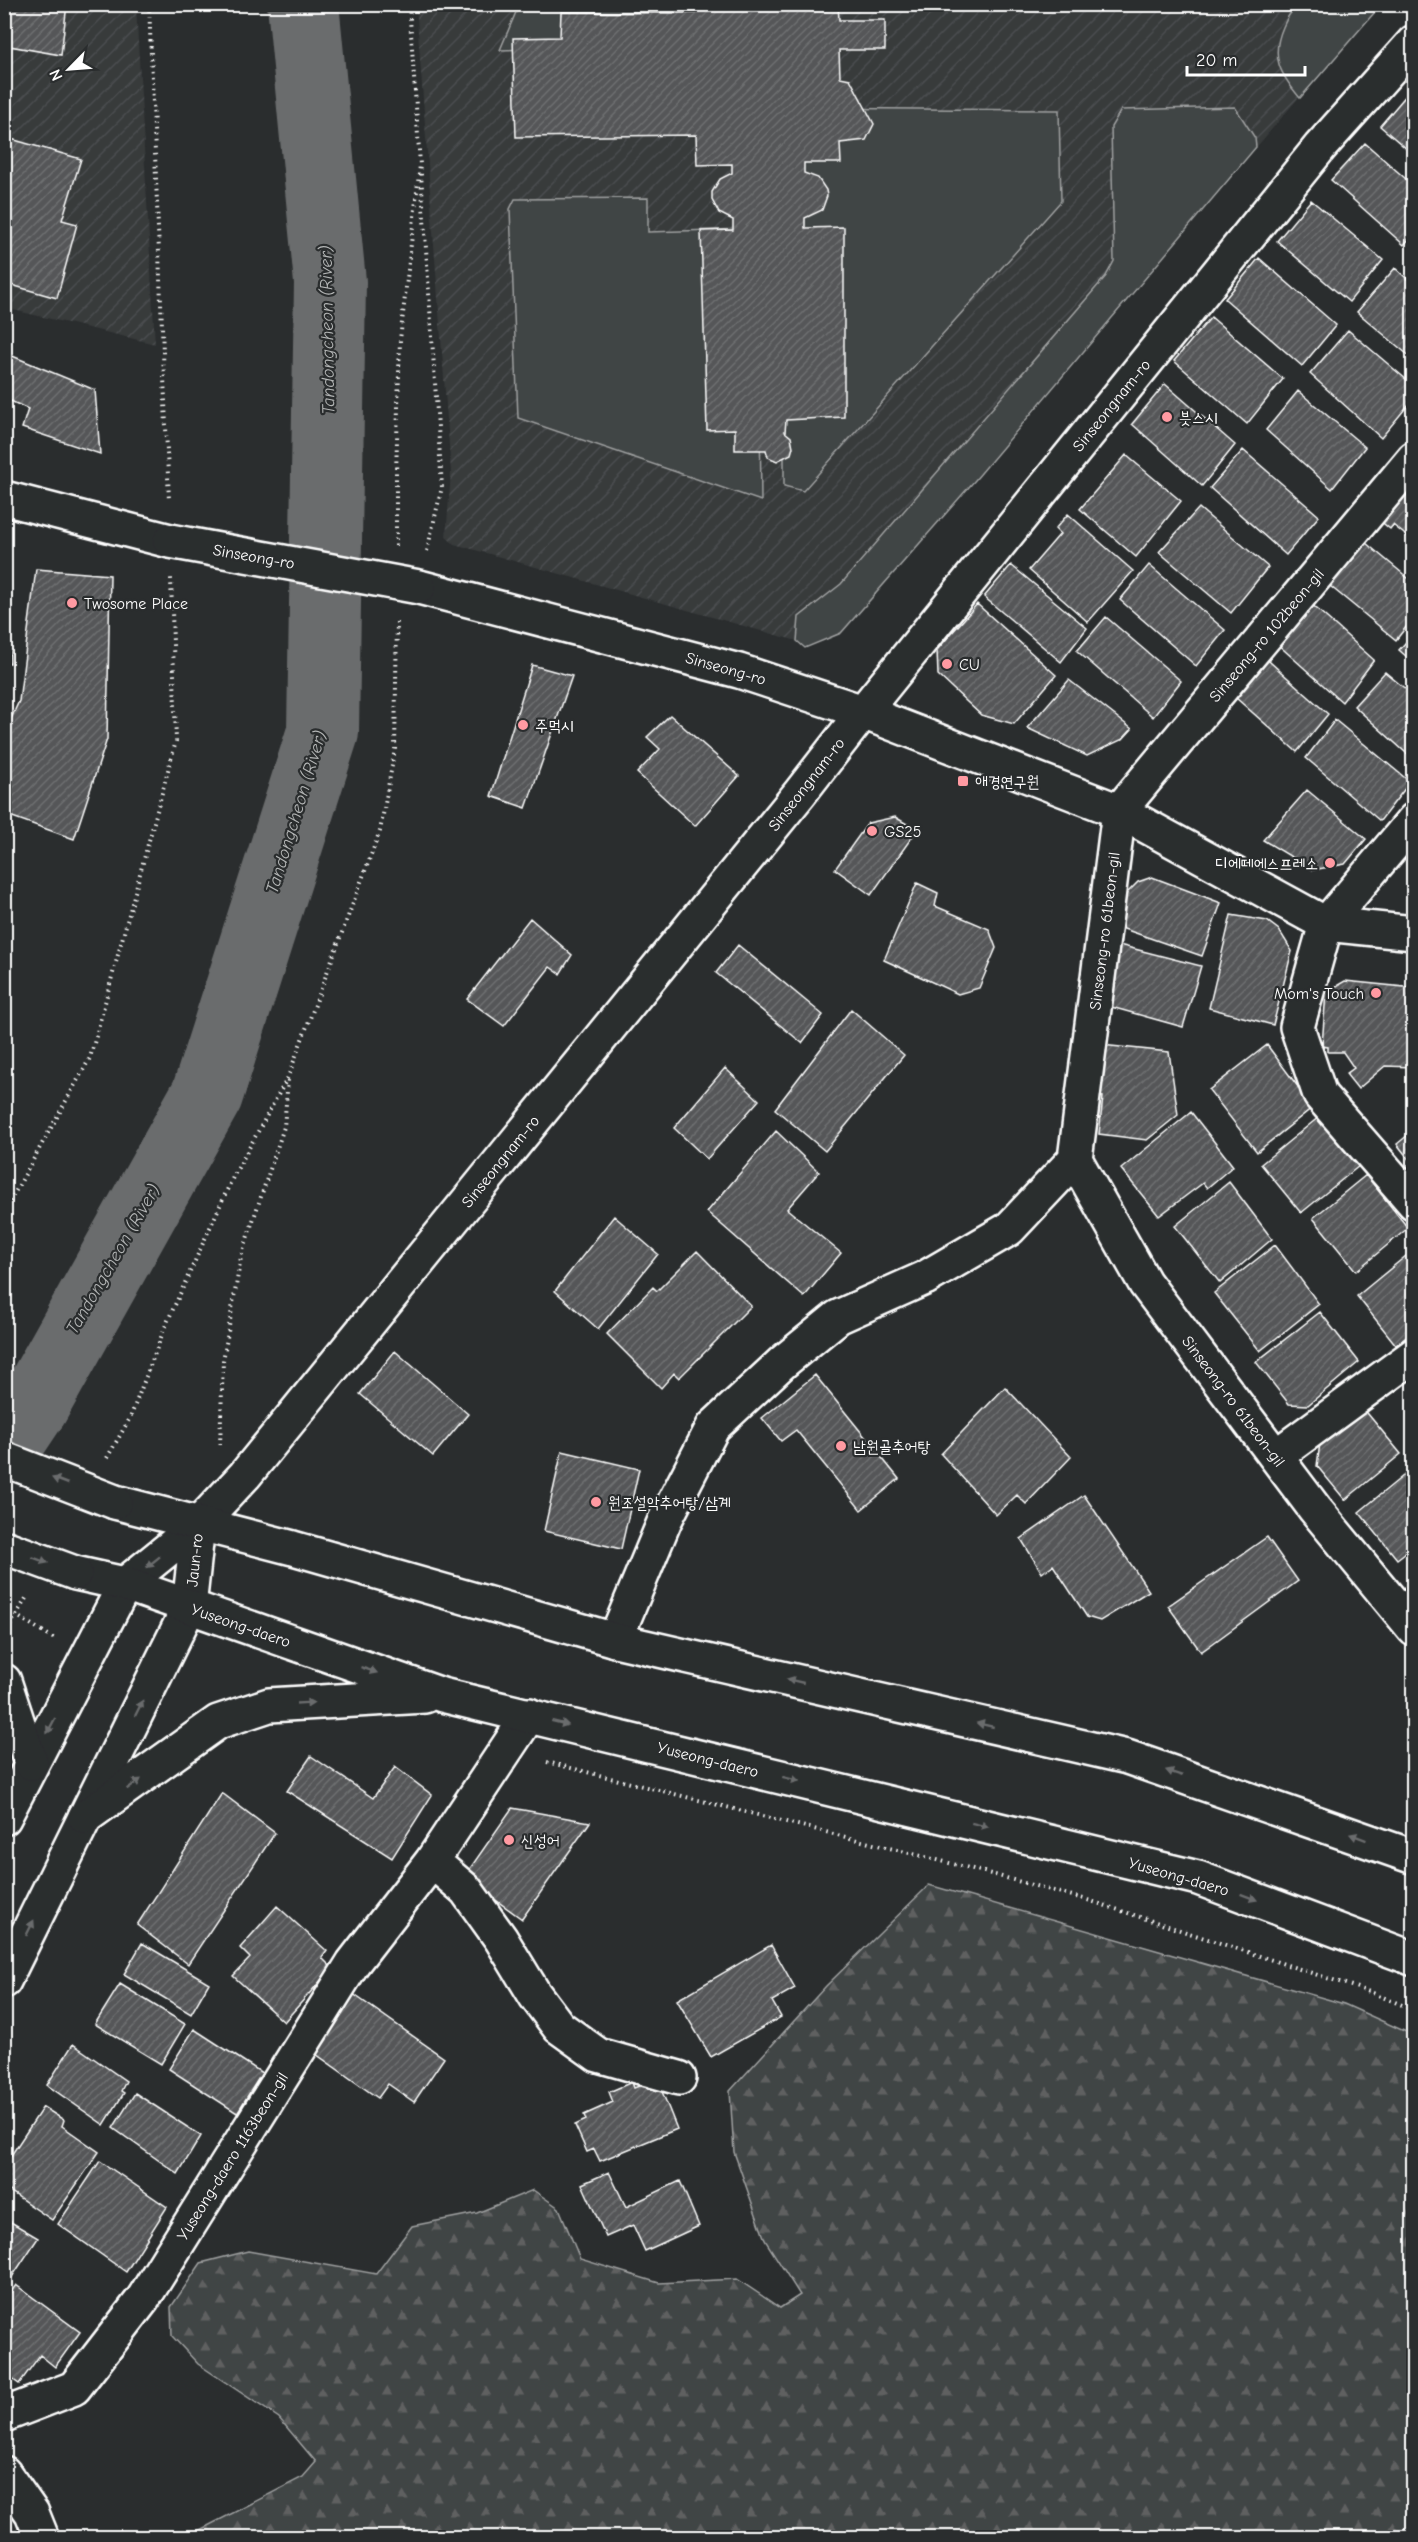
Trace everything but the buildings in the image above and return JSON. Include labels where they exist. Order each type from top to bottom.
[{"type":"street","name":"Sinseongnam-ro","points":[[198,1525],[244,1475],[800,793],[1320,147],[1413,42]]},
{"type":"street","name":"Sinseong-ro 102beon-gil","points":[[1119,811],[1413,458]]},
{"type":"street","name":"Sinseong-ro","points":[[4,498],[170,541],[419,587],[739,670],[863,712],[1119,811],[1326,924],[1413,933]]},
{"type":"street","name":"Sinseong-ro 61beon-gil","points":[[1119,811],[1075,1159],[1145,1283],[1315,1509],[1413,1629]]},
{"type":"street","points":[[1413,820],[1326,924],[1297,1027],[1320,1095],[1413,1203]]},
{"type":"street","points":[[615,1640],[665,1520],[713,1427],[783,1362],[838,1317],[925,1278],[1009,1229],[1075,1159]]},
{"type":"street","points":[[1276,1456],[1413,1355]]},
{"type":"street","points":[[4,1459],[115,1502],[293,1548],[615,1640],[1127,1757],[1413,1857]]},
{"type":"street","name":"Jaun-ro","points":[[4,1818],[125,1584],[198,1525]]},
{"type":"street","name":"Jaun-ro","points":[[4,1981],[189,1607],[198,1525]]},
{"type":"street","name":"Yuseong-daero","points":[[4,1547],[75,1573],[125,1584],[442,1695],[1198,1878],[1413,1959]]},
{"type":"street","points":[[6,1685],[31,1763]]},
{"type":"street","points":[[85,1817],[219,1722],[229,1718],[269,1705],[442,1695]]},
{"type":"street","name":"Yuseong-daero 1163beon-gil","points":[[4,2415],[74,2388],[143,2298],[353,1962],[432,1861],[529,1715]]},
{"type":"street","points":[[432,1861],[466,1890],[501,1939],[535,1995],[559,2027],[598,2055],[679,2078]]},
{"type":"street","points":[[4,2473],[29,2529]]},
{"type":"path","points":[[4,1212],[90,1058],[176,741],[149,4]]},
{"type":"path","points":[[409,4],[442,487],[419,587]]},
{"type":"path","points":[[397,558],[396,474],[400,340],[420,165]]},
{"type":"path","points":[[106,1459],[130,1418],[165,1327],[233,1177],[288,1077],[380,831],[395,749],[397,618]]},
{"type":"path","points":[[222,1422],[223,1361],[241,1257],[284,1127],[288,1077]]},
{"type":"path","points":[[4,1636],[29,1593]]},
{"type":"path","points":[[4,1616],[12,1613],[58,1641]]},
{"type":"path","points":[[506,1750],[757,1816],[969,1868],[1091,1902],[1373,1993],[1413,2010]]},
{"type":"shaded area","points":[[5,5],[136,5],[155,344],[5,308]]},
{"type":"shaded area","points":[[416,5],[1378,5],[841,633],[805,648],[797,641],[454,544],[446,537],[451,472]]},
{"type":"green space","points":[[519,5],[716,5],[718,42],[500,50]]},
{"type":"green space","points":[[1299,5],[1381,5],[1300,98],[1282,73],[1277,56],[1277,47],[1283,27],[1290,14]]},
{"type":"green space","points":[[1235,107],[1255,138],[1256,147],[976,479],[841,633],[805,648],[797,641],[799,617],[841,584],[1106,276],[1114,261],[1111,127],[1121,110]]},
{"type":"green space","points":[[780,108],[1059,110],[1061,201],[803,491],[784,486],[784,406],[760,408],[761,501],[518,418],[510,209],[515,199],[648,198],[648,232],[783,228]]},
{"type":"green space","points":[[929,1885],[1344,2004],[1413,2035],[1413,2537],[137,2537],[139,2533],[194,2533],[303,2477],[316,2462],[279,2418],[198,2364],[172,2336],[171,2307],[201,2263],[248,2251],[376,2274],[412,2226],[477,2213],[533,2190],[559,2208],[580,2259],[659,2283],[737,2279],[780,2308],[800,2295],[765,2240],[734,2152],[730,2091],[826,1986]]},
{"type":"waterway","name":"Tandongcheon (River)","points":[[4,1449],[34,1404],[207,1095],[323,732],[330,282],[303,4]]},
{"type":"place","name":"븟스시","points":[[1167,417]]},
{"type":"place","name":"Twosome Place","points":[[72,603]]},
{"type":"place","name":"CU","points":[[947,664]]},
{"type":"place","name":"주먹시","points":[[523,725]]},
{"type":"place","name":"애경연구원","points":[[963,781]]},
{"type":"place","name":"GS25","points":[[872,831]]},
{"type":"place","name":"디에떼에스프레소","points":[[1330,863]]},
{"type":"place","name":"Mom's Touch","points":[[1376,993]]},
{"type":"place","name":"남원골추어탕","points":[[841,1446]]},
{"type":"place","name":"원조설악추어탕/삼계","points":[[596,1502]]},
{"type":"place","name":"신성어","points":[[509,1840]]}]
